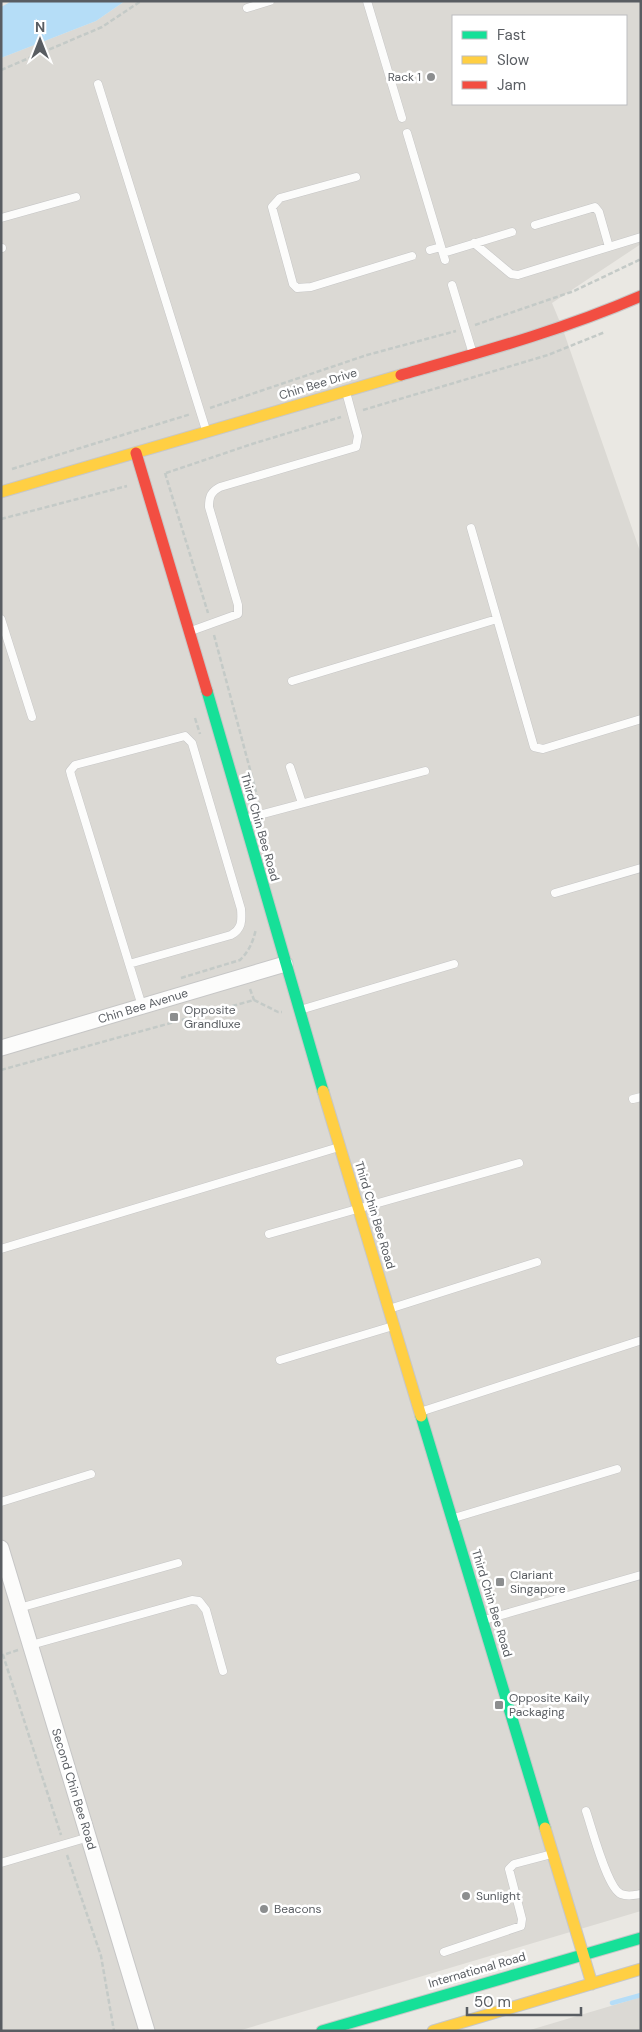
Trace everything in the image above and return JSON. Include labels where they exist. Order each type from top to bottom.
[{"type":"street","name":"Chin Bee Drive","points":[[1,492],[136,454],[206,431],[346,390],[474,356],[601,314],[641,296]]},
{"type":"street","name":"Third Chin Bee Road","points":[[136,454],[190,631],[244,819],[285,964],[294,1010],[340,1146],[592,1984]]},
{"type":"street","name":"Chin Bee Avenue","points":[[1,1048],[285,964]]},
{"type":"street","name":"Second Chin Bee Road","points":[[1,1548],[147,2031]]},
{"type":"street","name":"International Road","points":[[322,2031],[641,1938]]},
{"type":"street","points":[[433,2031],[641,1969]]},
{"type":"lane","points":[[247,8],[270,1]]},
{"type":"lane","points":[[367,1],[402,118]]},
{"type":"lane","points":[[98,84],[206,431]]},
{"type":"lane","points":[[407,133],[443,253]]},
{"type":"lane","points":[[356,177],[280,198],[272,207],[293,284],[297,288],[311,287],[412,256]]},
{"type":"lane","points":[[1,218],[76,197]]},
{"type":"lane","points":[[535,225],[595,208],[599,212],[609,247]]},
{"type":"lane","points":[[430,250],[443,253],[512,232]]},
{"type":"lane","points":[[474,243],[511,274],[518,275],[641,237]]},
{"type":"lane","points":[[452,285],[474,356]]},
{"type":"lane","points":[[190,631],[235,616],[238,614],[239,609],[209,507],[211,492],[220,486],[356,447],[358,436],[346,390]]},
{"type":"lane","points":[[471,528],[532,743],[537,748],[543,749],[641,719]]},
{"type":"lane","points":[[1,619],[32,718]]},
{"type":"lane","points":[[292,681],[497,619]]},
{"type":"lane","points":[[129,964],[231,935],[238,931],[241,925],[241,910],[192,743],[186,736],[75,765],[70,771],[129,964],[142,1006]]},
{"type":"lane","points":[[290,767],[302,804]]},
{"type":"lane","points":[[244,819],[425,771]]},
{"type":"lane","points":[[555,893],[641,868]]},
{"type":"lane","points":[[294,1010],[454,964]]},
{"type":"lane","points":[[1,1250],[340,1146]]},
{"type":"lane","points":[[269,1234],[519,1163]]},
{"type":"lane","points":[[389,1309],[537,1262]]},
{"type":"lane","points":[[280,1360],[394,1325]]},
{"type":"lane","points":[[420,1412],[638,1341]]},
{"type":"lane","points":[[452,1519],[617,1470]]},
{"type":"lane","points":[[1,1502],[91,1474]]},
{"type":"lane","points":[[19,1608],[178,1563]]},
{"type":"lane","points":[[482,1620],[641,1575]]},
{"type":"lane","points":[[31,1645],[192,1600],[199,1601],[206,1610],[223,1671]]},
{"type":"lane","points":[[586,1811],[611,1885],[621,1894],[632,1896],[641,1894]]},
{"type":"lane","points":[[1,1863],[89,1837]]},
{"type":"lane","points":[[444,1952],[521,1926],[522,1919],[508,1869],[514,1864],[552,1854]]},
{"type":"path","points":[[1,70],[102,27],[141,1]]},
{"type":"path","points":[[279,436],[548,354],[606,331]]},
{"type":"path","points":[[11,469],[272,387]]},
{"type":"path","points":[[165,473],[211,624],[262,814]]},
{"type":"path","points":[[1,1070],[254,1000],[278,1012],[294,1010]]},
{"type":"path","points":[[31,1645],[3,1655],[101,1956],[114,2031]]},
{"type":"shaded area","points":[[125,1],[641,1],[641,244],[552,303],[641,554],[641,1911],[238,2031],[1,2031],[1,58],[96,21]]},
{"type":"shaded area","points":[[641,1997],[641,2031],[528,2031],[530,2030]]},
{"type":"water","points":[[12,1],[125,1],[96,21],[1,58],[1,7]]},
{"type":"waterway","points":[[612,2003],[641,1995]]},
{"type":"traffic: fast","points":[[207,691],[323,1091]]},
{"type":"traffic: fast","points":[[421,1416],[545,1828]]},
{"type":"traffic: fast","points":[[322,2031],[641,1938]]},
{"type":"traffic: slow","points":[[1,492],[401,375]]},
{"type":"traffic: slow","points":[[323,1091],[421,1416]]},
{"type":"traffic: slow","points":[[545,1828],[592,1984]]},
{"type":"traffic: slow","points":[[433,2031],[641,1969]]},
{"type":"traffic: jam","points":[[401,375],[552,330],[641,296]]},
{"type":"traffic: jam","points":[[136,453],[207,691]]},
{"type":"place","name":"Rack 1","points":[[431,77]]},
{"type":"place","name":"Opposite Grandluxe","points":[[174,1017]]},
{"type":"place","name":"Clariant Singapore","points":[[500,1582]]},
{"type":"place","name":"Opposite Kaily Packaging","points":[[499,1705]]},
{"type":"place","name":"Sunlight","points":[[466,1896]]},
{"type":"place","name":"Beacons","points":[[264,1909]]}]
